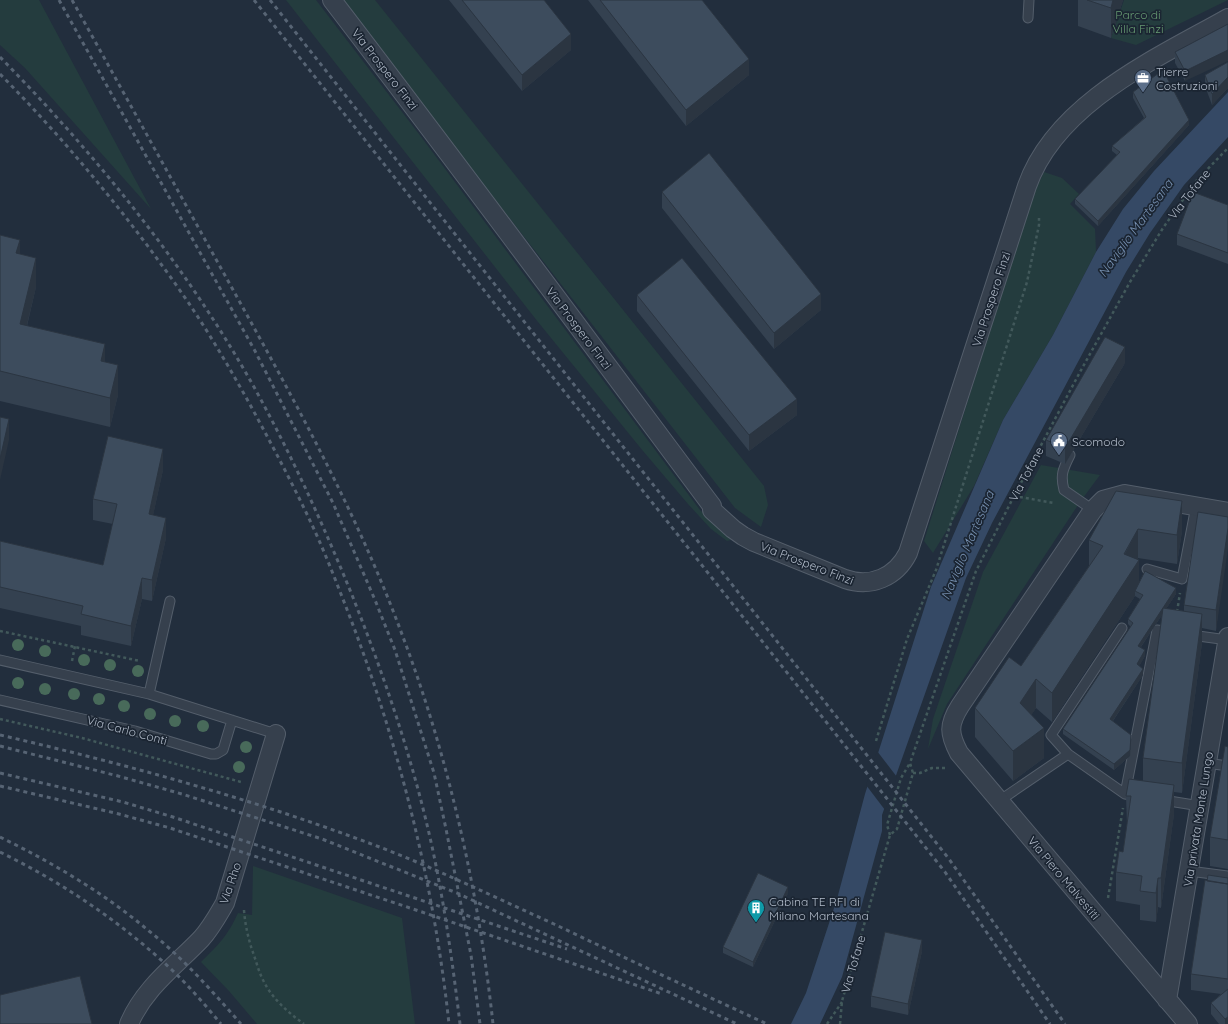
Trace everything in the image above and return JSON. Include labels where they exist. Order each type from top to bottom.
[{"type":"street","name":"Via Prospero Finzi","points":[[332,0],[492,209],[712,506],[712,510],[733,529],[754,542],[858,583],[866,583],[884,578],[899,567],[908,553],[1027,186],[1039,160],[1060,131],[1081,110],[1097,97],[1143,67],[1228,18]]},
{"type":"street","points":[[1093,510],[1103,500],[1125,494],[1228,512]]},
{"type":"street","name":"Via Piero Malvestiti","points":[[1093,510],[953,716],[951,734],[959,753],[1188,1024]]},
{"type":"street","name":"Via privata Monte Lungo","points":[[1167,1000],[1228,639]]},
{"type":"street","name":"Via Rho","points":[[130,1024],[137,1008],[147,994],[202,938],[217,917],[225,902],[276,734]]},
{"type":"lane","points":[[1028,18],[1030,0]]},
{"type":"lane","points":[[1070,455],[1061,480],[1064,490],[1093,510]]},
{"type":"lane","points":[[1147,569],[1182,579],[1196,506]]},
{"type":"lane","points":[[148,694],[170,601]]},
{"type":"lane","points":[[1122,628],[1051,735],[1068,754],[1125,794],[1200,806]]},
{"type":"lane","points":[[1125,794],[1157,630],[1228,639]]},
{"type":"lane","points":[[0,660],[148,694],[232,720]]},
{"type":"lane","name":"Via Carlo Conti","points":[[0,700],[135,731],[211,754],[216,754],[223,750],[232,720]]},
{"type":"lane","name":"Via Rho","points":[[232,720],[276,734]]},
{"type":"lane","points":[[999,801],[1068,754]]},
{"type":"lane","points":[[1207,762],[1228,766]]},
{"type":"lane","points":[[1189,871],[1228,876]]},
{"type":"path","name":"Via Tofane","points":[[840,1024],[842,1001],[890,835],[887,825],[901,778],[910,763],[976,571],[1014,496],[1130,282],[1159,234],[1197,180],[1228,148]]},
{"type":"path","points":[[876,741],[907,639],[936,570],[1027,282],[1039,225],[1039,218]]},
{"type":"path","points":[[1014,496],[1061,504]]},
{"type":"path","points":[[1174,633],[1182,579]]},
{"type":"path","points":[[910,763],[913,773],[920,773],[932,768],[951,768]]},
{"type":"path","name":"Via Tofane","points":[[890,835],[897,829],[913,773]]},
{"type":"path","points":[[1103,924],[1125,794]]},
{"type":"path","points":[[237,907],[244,909],[249,940],[260,975],[275,999],[289,1014],[304,1024]]},
{"type":"path","points":[[827,1024],[842,1001]]},
{"type":"green space","points":[[0,0],[39,0],[151,209],[25,68],[0,45]]},
{"type":"green space","points":[[286,0],[316,0],[422,138],[700,510],[731,540],[727,541],[711,529],[643,451],[538,322]]},
{"type":"green space","points":[[340,0],[375,0],[764,486],[768,505],[761,527],[735,508]]},
{"type":"green space","name":"Parco di Villa Finzi","points":[[1124,0],[1228,0],[1136,45],[1111,38]]},
{"type":"green space","points":[[1044,172],[1062,178],[1079,194],[1070,204],[1095,229],[1096,252],[1053,335],[1003,420],[974,486],[933,553],[924,541],[1031,199]]},
{"type":"green space","points":[[1041,465],[1100,475],[1080,502],[947,704],[928,749],[933,719],[983,572]]},
{"type":"green space","points":[[253,866],[402,918],[415,1024],[257,1024],[229,991],[201,962],[222,940],[238,913],[252,915]]},
{"type":"water","name":"Naviglio Martesana","points":[[1228,92],[1228,137],[1184,185],[1150,233],[1126,272],[992,523],[966,578],[882,815],[882,831],[842,977],[820,1024],[791,1024],[806,993],[837,899],[865,794],[931,587],[1003,420],[1053,335],[1096,252],[1123,209],[1154,171]]},
{"type":"pier","points":[[877,751],[897,777],[885,810],[866,785]]},
{"type":"building","points":[[462,0],[544,0],[571,34],[522,75]]},
{"type":"building","points":[[600,0],[702,0],[749,59],[686,110]]},
{"type":"building","points":[[1087,0],[1113,0],[1111,8]]},
{"type":"building","points":[[1228,24],[1228,50],[1185,71],[1175,52]]},
{"type":"building","points":[[1228,62],[1228,77],[1212,94],[1205,75]]},
{"type":"building","points":[[1163,70],[1189,120],[1098,221],[1075,199],[1120,152],[1112,146],[1146,117],[1133,92]]},
{"type":"building","points":[[709,153],[821,294],[774,333],[662,192]]},
{"type":"building","points":[[1193,192],[1228,205],[1228,253],[1177,234]]},
{"type":"building","points":[[0,235],[20,240],[16,253],[36,258],[20,324],[105,344],[101,361],[118,365],[110,398],[0,371]]},
{"type":"building","points":[[682,258],[797,399],[749,435],[637,295]]},
{"type":"building","points":[[1105,337],[1125,347],[1065,448],[1046,440]]},
{"type":"building","points":[[0,417],[9,419],[0,459]]},
{"type":"building","points":[[108,436],[163,449],[149,514],[166,518],[152,580],[142,578],[131,626],[81,614],[83,606],[0,587],[0,541],[103,565],[117,504],[93,499]]},
{"type":"building","points":[[1116,491],[1182,501],[1177,535],[1138,529],[1124,554],[1139,560],[1052,693],[1036,679],[1020,703],[1044,728],[1013,751],[975,708],[1009,657],[1021,666],[1103,546],[1089,540]]},
{"type":"building","points":[[1198,512],[1228,517],[1228,528],[1216,610],[1184,605]]},
{"type":"building","points":[[1145,571],[1176,588],[1138,646],[1145,650],[1137,664],[1143,669],[1110,719],[1131,735],[1130,750],[1114,764],[1063,729],[1133,623],[1128,619],[1143,595],[1135,591]]},
{"type":"building","points":[[1163,608],[1202,614],[1182,763],[1143,758]]},
{"type":"building","points":[[1225,746],[1228,747],[1228,840],[1210,837]]},
{"type":"building","points":[[1129,779],[1174,785],[1161,878],[1158,878],[1156,893],[1140,891],[1142,876],[1116,872],[1119,851],[1123,852],[1131,796],[1126,796]]},
{"type":"building","name":"Cabina TE RFI di Milano Martesana","points":[[758,873],[788,887],[753,962],[723,947]]},
{"type":"building","points":[[1208,875],[1228,878],[1228,884],[1207,881]]},
{"type":"building","points":[[1205,880],[1228,884],[1228,979],[1191,974]]},
{"type":"building","points":[[885,932],[922,940],[908,1004],[871,996]]},
{"type":"building","points":[[80,976],[92,1024],[0,1024],[0,995]]},
{"type":"building","points":[[1228,989],[1228,1017],[1225,1019],[1211,1003]]},
{"type":"railway","points":[[59,0],[255,351],[333,503],[375,600],[395,650],[434,773],[471,955],[480,1024]]},
{"type":"railway","points":[[72,0],[299,411],[344,500],[385,591],[420,683],[448,779],[460,828],[480,926],[493,1024]]},
{"type":"railway","points":[[254,0],[945,872],[1050,1024]]},
{"type":"railway","points":[[270,0],[949,859],[1065,1024]]},
{"type":"railway","points":[[0,57],[71,133],[105,173],[138,214],[199,298],[228,342],[254,387],[306,490],[352,595],[387,689],[408,753],[433,851],[455,981],[460,1024]]},
{"type":"railway","points":[[0,74],[51,128],[99,184],[145,242],[188,302],[249,402],[313,527],[348,612],[383,712],[398,763],[424,867],[434,919],[449,1024]]},
{"type":"railway","points":[[0,735],[100,759],[200,787],[298,818],[395,853],[554,924],[767,1024]]},
{"type":"railway","points":[[0,746],[182,794],[322,839],[457,893],[737,1024]]},
{"type":"railway","points":[[0,773],[123,802],[173,817],[567,949]]},
{"type":"railway","points":[[0,786],[119,814],[170,828],[662,994]]},
{"type":"railway","points":[[0,837],[59,868],[96,891],[132,917],[162,941],[208,987],[241,1024]]},
{"type":"railway","points":[[0,852],[69,890],[112,920],[153,952],[179,976],[221,1024]]},
{"type":"place","name":"Tierre Costruzioni","points":[[1143,93]]},
{"type":"place","name":"Scomodo","points":[[1059,456]]},
{"type":"place","name":"Cabina TE RFI di Milano Martesana","points":[[756,923]]}]
